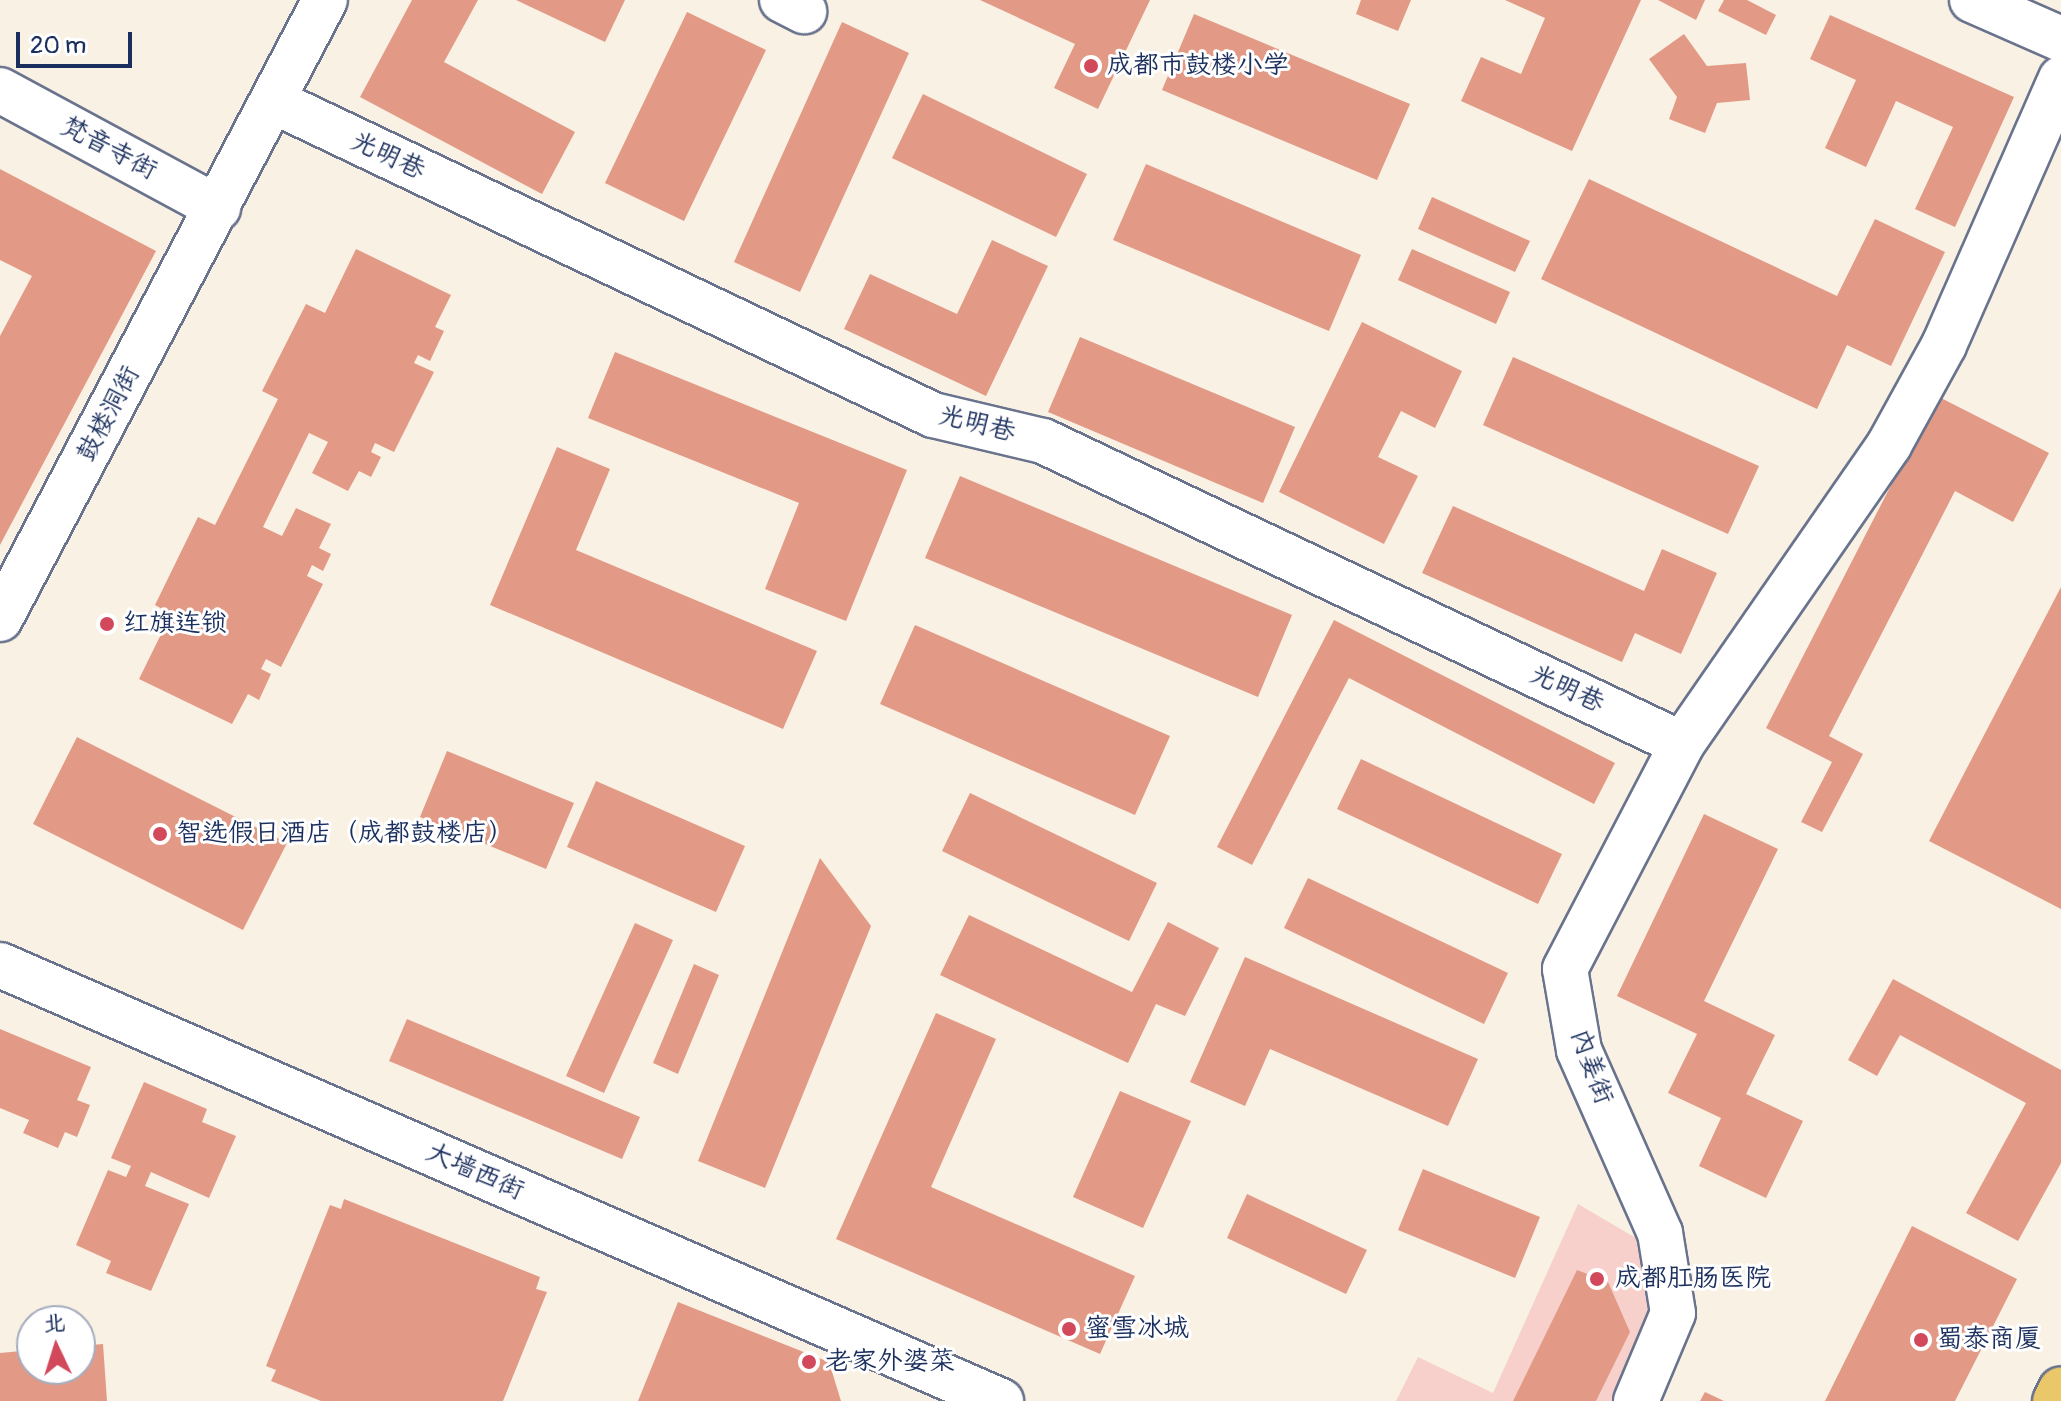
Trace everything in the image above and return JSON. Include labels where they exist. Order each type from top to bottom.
[{"type":"main road","points":[[2055,1401],[2061,1389]]},
{"type":"street","name":"鼓楼洞街","points":[[0,619],[325,0]]},
{"type":"street","points":[[1972,0],[2061,39]]},
{"type":"street","name":"内姜街","points":[[1636,1401],[1673,1313],[1660,1233],[1579,1050],[1565,969],[1682,744],[1889,445],[1944,345],[2061,79]]},
{"type":"street","name":"梵音寺街","points":[[0,90],[218,208]]},
{"type":"street","name":"光明巷","points":[[273,101],[933,415],[1043,441],[1682,744]]},
{"type":"street","name":"大墙西街","points":[[0,965],[945,1390],[1001,1401]]},
{"type":"shaded area","name":"成都肛肠医院","points":[[1578,1204],[1641,1241],[1657,1316],[1618,1401],[1396,1401],[1418,1357],[1493,1393]]},
{"type":"building","points":[[412,0],[478,0],[444,62],[575,132],[542,194],[360,97]]},
{"type":"building","points":[[516,0],[625,0],[605,42]]},
{"type":"building","name":"成都市鼓楼小学","points":[[980,0],[1150,0],[1098,109],[1054,88],[1075,44]]},
{"type":"building","points":[[1361,0],[1411,0],[1398,31],[1356,14]]},
{"type":"building","points":[[1505,0],[1641,0],[1572,151],[1461,101],[1481,57],[1521,74],[1545,18]]},
{"type":"building","points":[[1658,0],[1705,0],[1696,20]]},
{"type":"building","points":[[1724,0],[1747,0],[1776,15],[1766,35],[1718,11]]},
{"type":"building","points":[[687,12],[766,50],[684,221],[605,183]]},
{"type":"building","points":[[1194,14],[1410,104],[1377,180],[1162,90]]},
{"type":"building","points":[[1830,15],[2014,97],[1955,227],[1915,209],[1953,127],[1896,101],[1866,167],[1825,148],[1856,80],[1810,59]]},
{"type":"building","points":[[842,22],[909,53],[800,292],[734,262]]},
{"type":"building","points":[[1684,34],[1707,66],[1746,63],[1750,100],[1717,103],[1705,133],[1669,119],[1677,97],[1649,59]]},
{"type":"building","points":[[923,94],[1087,174],[1056,237],[892,158]]},
{"type":"building","points":[[1146,164],[1361,255],[1329,331],[1113,240]]},
{"type":"building","points":[[0,169],[156,251],[0,545],[0,336],[32,276],[0,260]]},
{"type":"building","points":[[1589,179],[1837,296],[1875,219],[1945,252],[1891,366],[1847,345],[1817,409],[1541,279]]},
{"type":"building","points":[[1432,197],[1530,241],[1515,272],[1418,229]]},
{"type":"building","points":[[992,240],[1048,266],[986,396],[844,329],[870,274],[957,314]]},
{"type":"building","points":[[356,249],[451,295],[435,327],[444,331],[430,361],[418,355],[414,363],[434,372],[394,452],[375,443],[371,452],[381,457],[371,477],[359,471],[348,491],[312,473],[328,442],[309,433],[263,527],[282,536],[296,508],[331,524],[319,548],[331,554],[323,571],[312,565],[307,576],[323,584],[281,667],[266,659],[261,669],[271,674],[259,700],[248,694],[232,724],[139,679],[171,614],[155,605],[198,517],[215,525],[278,399],[262,391],[306,304],[325,313]]},
{"type":"building","points":[[1412,249],[1510,292],[1496,324],[1398,280]]},
{"type":"building","points":[[1362,322],[1462,371],[1435,428],[1401,411],[1378,457],[1418,476],[1384,544],[1279,492]]},
{"type":"building","points":[[1080,337],[1295,427],[1263,503],[1048,412]]},
{"type":"building","points":[[615,352],[907,470],[846,621],[765,589],[799,503],[588,418]]},
{"type":"building","points":[[1513,357],[1759,466],[1728,534],[1483,425]]},
{"type":"building","points":[[1937,396],[2049,453],[2013,522],[1955,491],[1829,736],[1863,754],[1822,832],[1801,822],[1832,762],[1766,728]]},
{"type":"building","points":[[557,447],[610,469],[576,550],[817,651],[783,729],[490,605]]},
{"type":"building","points":[[960,476],[1292,615],[1258,697],[925,558]]},
{"type":"building","points":[[1453,506],[1644,591],[1662,549],[1717,573],[1681,654],[1635,633],[1622,662],[1422,573]]},
{"type":"building","points":[[2061,587],[2061,909],[1929,841]]},
{"type":"building","points":[[1334,620],[1615,763],[1594,804],[1349,678],[1252,865],[1217,847]]},
{"type":"building","points":[[915,625],[1170,736],[1135,815],[880,704]]},
{"type":"building","name":"智选假日酒店（成都鼓楼店）","points":[[77,737],[287,843],[243,930],[33,824]]},
{"type":"building","points":[[447,751],[574,803],[546,869],[420,817]]},
{"type":"building","points":[[1361,759],[1562,854],[1538,904],[1337,809]]},
{"type":"building","points":[[596,781],[745,846],[716,912],[567,847]]},
{"type":"building","points":[[970,793],[1157,883],[1129,941],[942,851]]},
{"type":"building","points":[[1704,814],[1778,849],[1704,1001],[1775,1035],[1746,1094],[1803,1121],[1766,1198],[1699,1166],[1721,1118],[1668,1093],[1697,1034],[1617,996]]},
{"type":"building","points":[[820,858],[871,926],[765,1188],[698,1161]]},
{"type":"building","points":[[1308,878],[1508,973],[1484,1024],[1284,928]]},
{"type":"building","points":[[969,915],[1132,992],[1168,922],[1219,948],[1185,1016],[1156,1004],[1128,1063],[940,975]]},
{"type":"building","points":[[635,923],[673,940],[604,1093],[566,1076]]},
{"type":"building","points":[[1245,957],[1478,1059],[1448,1126],[1270,1049],[1245,1106],[1190,1082]]},
{"type":"building","points":[[694,964],[719,975],[678,1074],[653,1063]]},
{"type":"building","points":[[1893,979],[2061,1070],[2061,1163],[2018,1241],[1966,1213],[2026,1103],[1900,1035],[1877,1076],[1848,1060]]},
{"type":"building","points":[[936,1013],[996,1039],[931,1187],[1135,1276],[1100,1354],[836,1239]]},
{"type":"building","points":[[407,1019],[640,1117],[622,1159],[389,1061]]},
{"type":"building","points":[[0,1029],[91,1067],[77,1100],[90,1105],[77,1137],[65,1132],[58,1148],[23,1133],[29,1120],[0,1108]]},
{"type":"building","points":[[144,1082],[207,1109],[202,1122],[236,1136],[209,1198],[151,1172],[145,1186],[189,1204],[151,1291],[106,1273],[111,1261],[76,1245],[108,1170],[126,1177],[131,1166],[111,1158]]},
{"type":"building","points":[[1120,1091],[1191,1121],[1143,1228],[1073,1197]]},
{"type":"building","points":[[1423,1169],[1540,1217],[1515,1278],[1398,1230]]},
{"type":"building","points":[[1247,1194],[1367,1250],[1346,1294],[1227,1238]]},
{"type":"building","points":[[344,1199],[540,1277],[536,1289],[547,1292],[503,1401],[321,1401],[271,1381],[276,1370],[266,1366],[330,1205],[341,1209]]},
{"type":"building","name":"蜀泰商厦","points":[[1912,1226],[2017,1279],[1955,1401],[1825,1401]]},
{"type":"building","name":"成都肛肠医院","points":[[1577,1270],[1608,1282],[1630,1332],[1596,1401],[1513,1401]]},
{"type":"building","points":[[678,1302],[829,1362],[841,1401],[638,1401]]},
{"type":"building","points":[[103,1344],[107,1401],[0,1401],[0,1353],[16,1352],[16,1385],[96,1385],[96,1345]]},
{"type":"building","points":[[1705,1392],[1724,1401],[1700,1401]]},
{"type":"place","name":"成都市鼓楼小学","points":[[1091,66]]},
{"type":"place","name":"红旗连锁","points":[[107,624]]},
{"type":"place","name":"智选假日酒店（成都鼓楼店）","points":[[160,834]]},
{"type":"place","name":"成都肛肠医院","points":[[1597,1279]]},
{"type":"place","name":"蜜雪冰城","points":[[1069,1329]]},
{"type":"place","name":"蜀泰商厦","points":[[1921,1340]]},
{"type":"place","name":"老家外婆菜","points":[[809,1362]]}]
